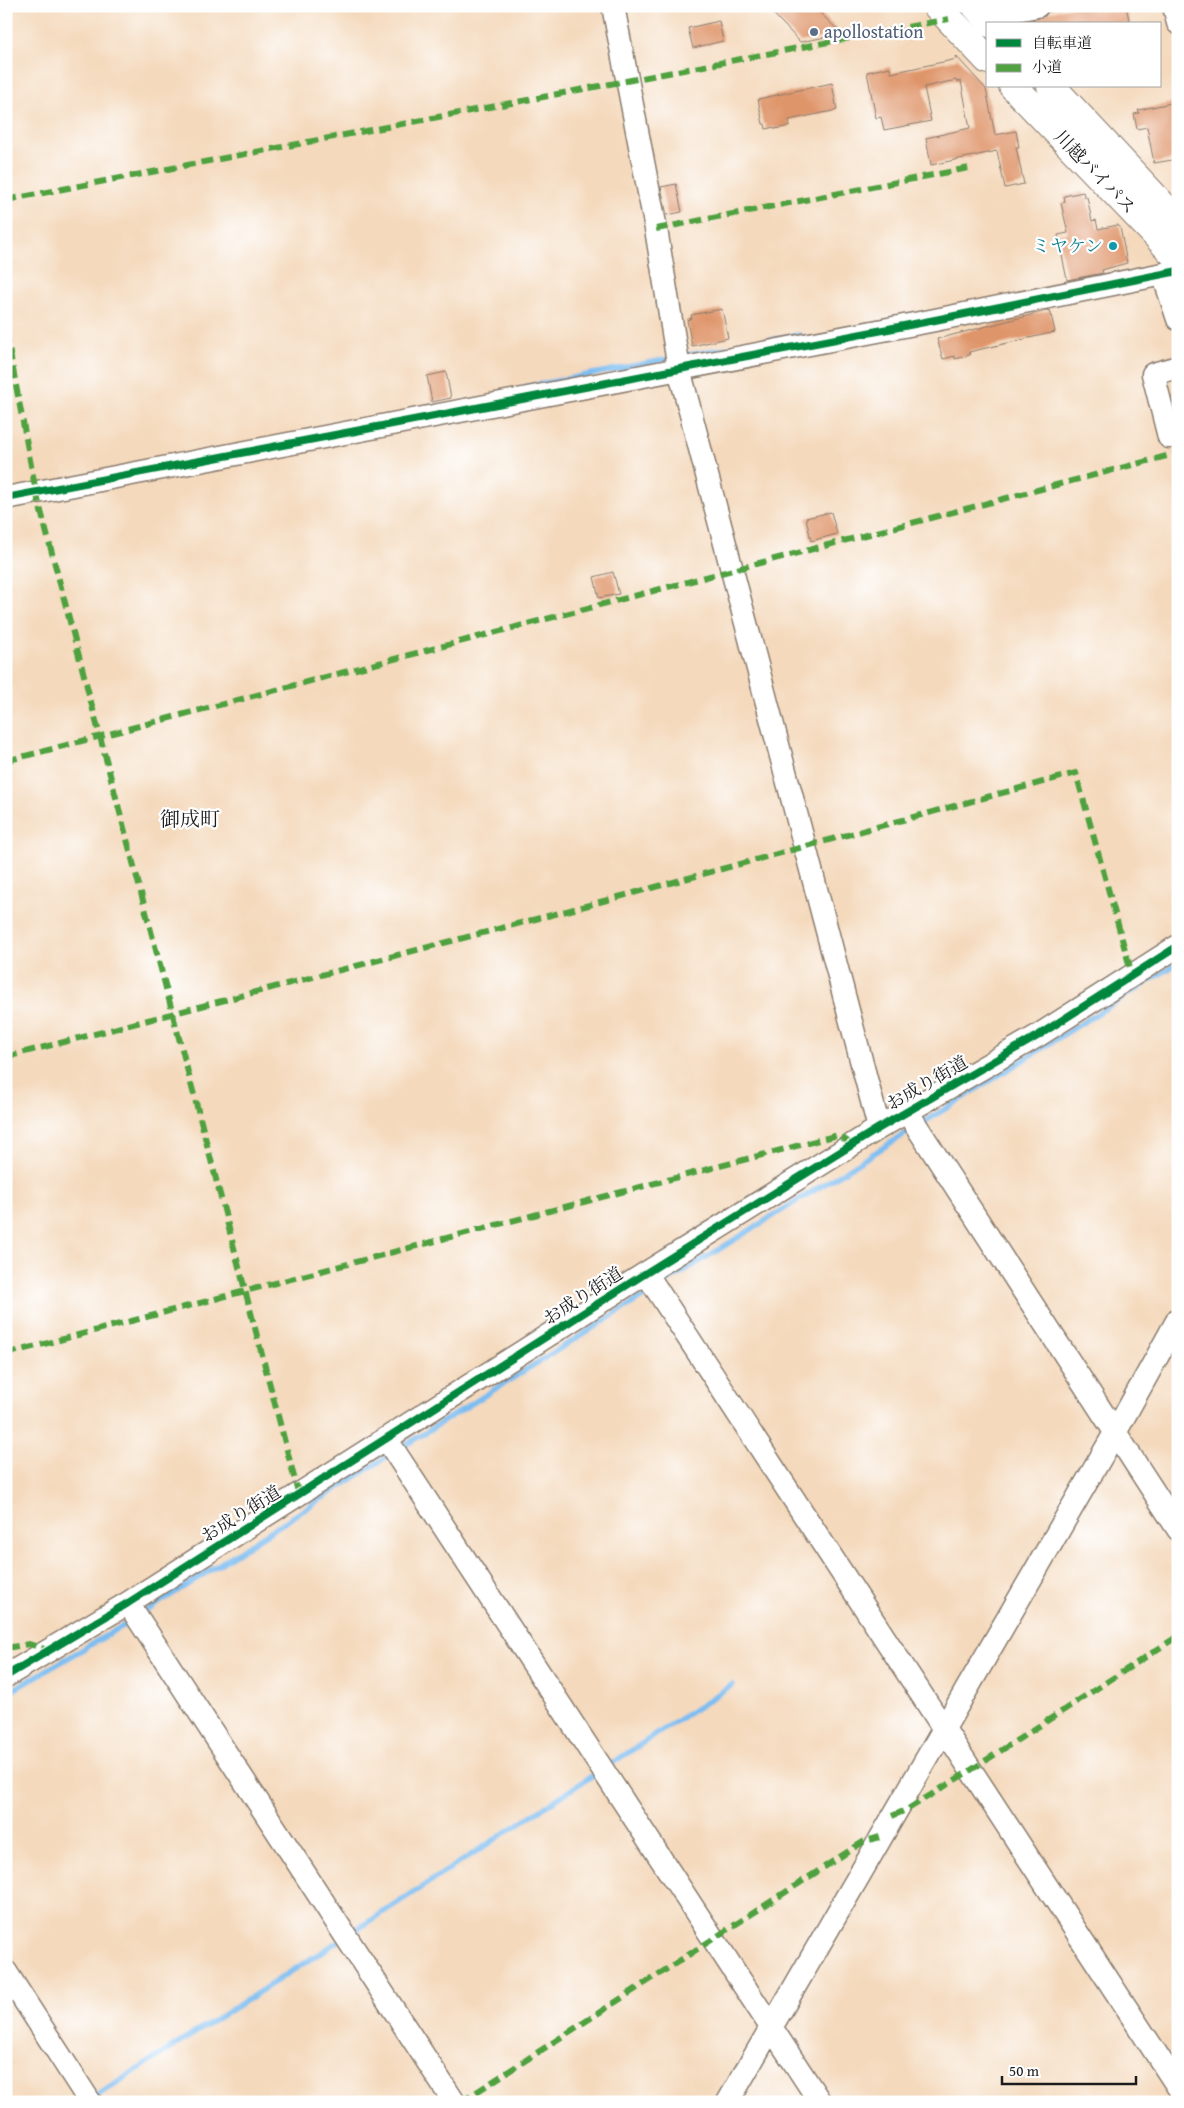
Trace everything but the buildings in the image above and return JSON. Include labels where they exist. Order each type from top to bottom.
[{"type":"highway","points":[[937,6],[986,58]]},
{"type":"highway","name":"川越バイパス","points":[[1015,88],[1173,267]]},
{"type":"highway","name":"川越バイパス","points":[[1053,88],[1178,222]]},
{"type":"street","points":[[613,6],[656,229],[679,369],[879,1128]]},
{"type":"street","points":[[985,15],[1037,6]]},
{"type":"street","points":[[1174,6],[1178,23]]},
{"type":"street","points":[[6,498],[679,369],[1173,267],[1178,319]]},
{"type":"street","points":[[1169,437],[1153,374],[1178,367]]},
{"type":"street","name":"お成り街道","points":[[6,1676],[128,1603],[879,1128],[1039,1035],[1178,946]]},
{"type":"street","points":[[908,1112],[1178,1529]]},
{"type":"street","points":[[646,1274],[1178,2087]]},
{"type":"street","points":[[728,2102],[770,2026],[1115,1433],[1178,1319]]},
{"type":"street","points":[[387,1440],[820,2102]]},
{"type":"street","points":[[128,1603],[454,2102]]},
{"type":"street","points":[[6,1972],[90,2102]]},
{"type":"waterway","points":[[683,356],[799,335]]},
{"type":"waterway","points":[[526,387],[674,358]]},
{"type":"waterway","points":[[921,1124],[1178,963]]},
{"type":"waterway","points":[[660,1286],[913,1129]]},
{"type":"waterway","points":[[399,1449],[652,1291]]},
{"type":"waterway","points":[[140,1615],[391,1454]]},
{"type":"waterway","points":[[6,1694],[133,1620]]},
{"type":"waterway","points":[[606,1767],[732,1685]]},
{"type":"waterway","points":[[350,1934],[598,1772]]},
{"type":"waterway","points":[[93,2098],[342,1939]]},
{"type":"marked path","points":[[6,200],[949,19]]},
{"type":"marked path","points":[[656,229],[969,168]]},
{"type":"marked path","points":[[6,332],[36,492],[299,1496]]},
{"type":"marked path","points":[[6,761],[1178,453]]},
{"type":"marked path","points":[[6,1057],[563,912],[1076,773],[1132,975]]},
{"type":"marked path","points":[[6,1354],[838,1135],[853,1145]]},
{"type":"marked path","points":[[892,1816],[908,1809],[971,1770],[1178,1636]]},
{"type":"marked path","points":[[6,1648],[29,1644],[48,1650]]},
{"type":"marked path","points":[[461,2102],[863,1842],[880,1837]]},
{"type":"cycle path","points":[[6,498],[930,321],[1178,271]]},
{"type":"cycle path","points":[[6,1676],[128,1603],[646,1273],[879,1128],[1039,1035],[1178,946]]},
{"type":"place","name":"apollostation","points":[[814,32]]},
{"type":"place","name":"ミヤケン","points":[[1113,246]]},
{"type":"district","name":"御成町","points":[[190,819]]}]
